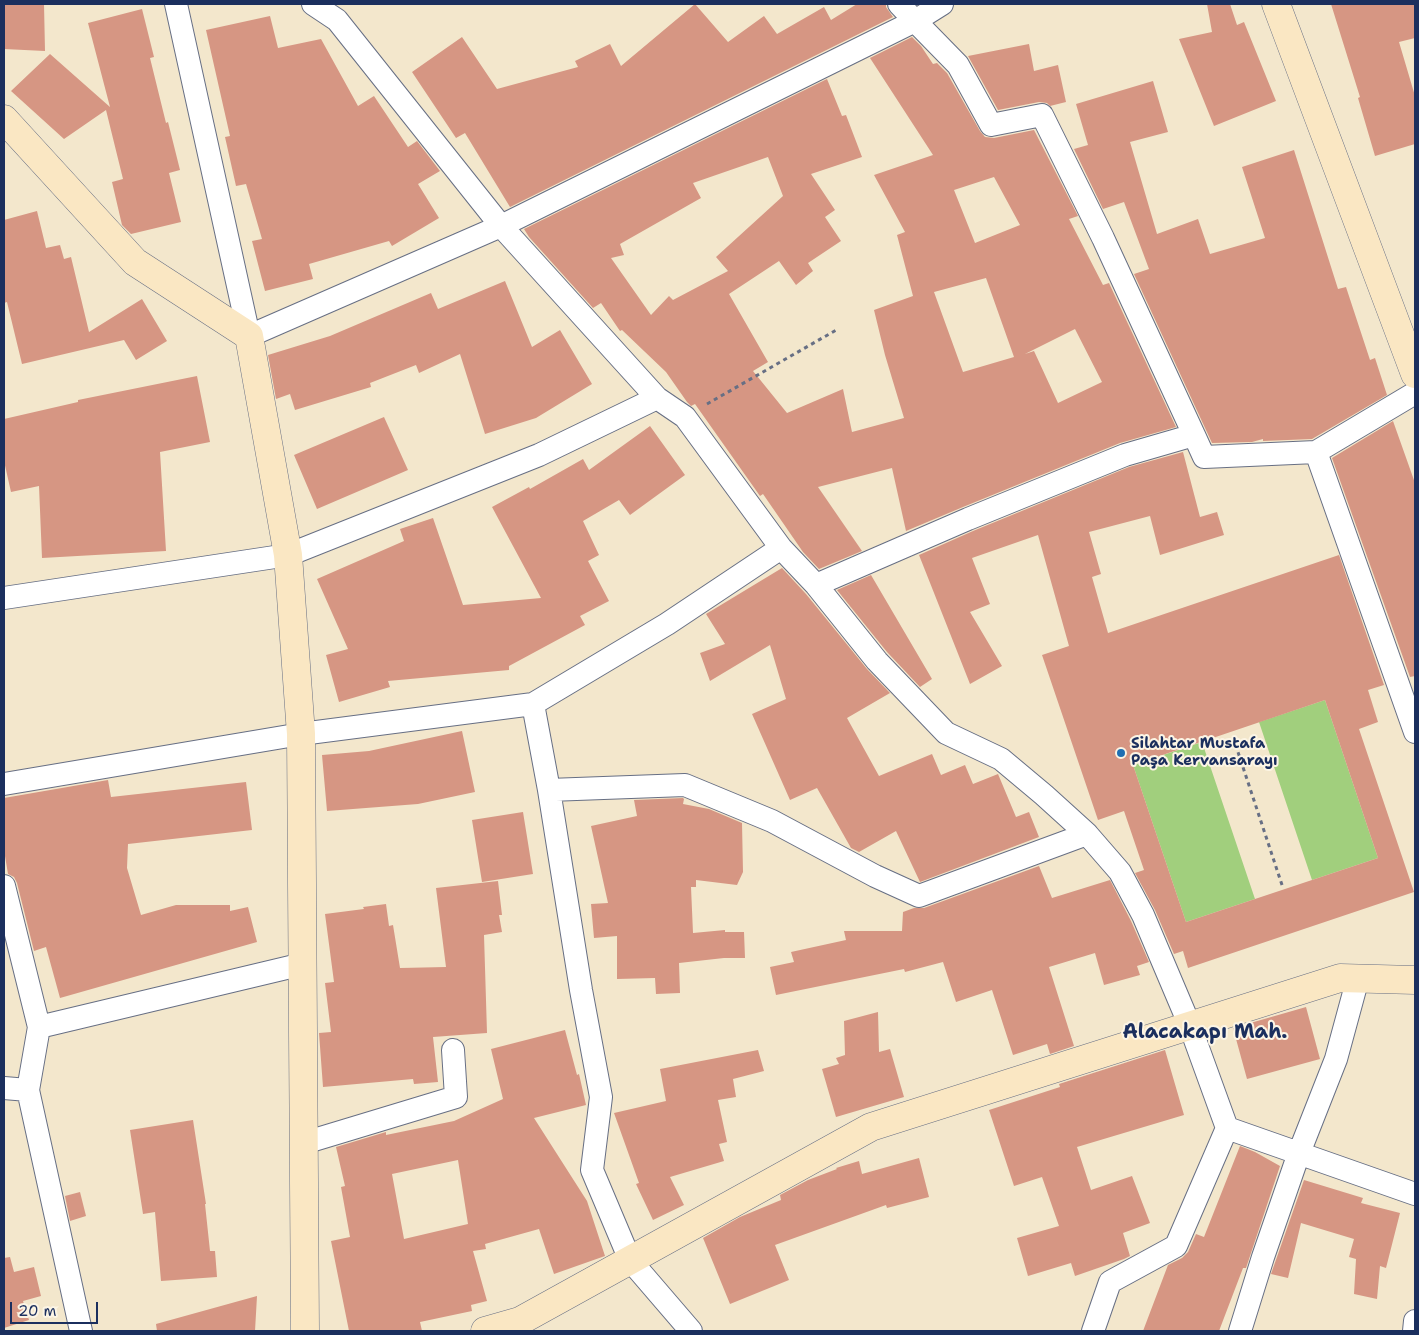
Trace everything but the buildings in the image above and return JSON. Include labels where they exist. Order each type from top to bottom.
[{"type":"street","points":[[176,4],[249,336],[288,555],[301,734],[305,1331]]},
{"type":"street","points":[[313,4],[337,20],[501,226],[657,398],[685,417],[781,548],[816,585],[877,661],[946,733],[1001,759],[1087,834],[1120,872],[1143,915],[1190,1026],[1227,1128],[1176,1246],[1110,1282],[1093,1331]]},
{"type":"street","points":[[899,4],[958,65],[991,125],[1042,115],[1103,238],[1204,456],[1316,452],[1415,393]]},
{"type":"street","points":[[249,336],[501,226],[916,21],[942,4]]},
{"type":"street","points":[[1276,4],[1415,374]]},
{"type":"street","points":[[4,119],[135,262],[249,336]]},
{"type":"street","points":[[4,598],[288,555],[539,455],[657,398]]},
{"type":"street","points":[[816,585],[968,519],[1125,455],[1194,436]]},
{"type":"street","points":[[1316,452],[1415,732]]},
{"type":"street","points":[[4,784],[301,734],[533,704],[667,624],[781,548]]},
{"type":"street","points":[[533,704],[601,1097],[592,1170],[630,1260],[692,1331]]},
{"type":"street","points":[[549,790],[685,784],[772,821],[875,876],[919,896],[1087,834]]},
{"type":"street","points":[[4,886],[39,1027],[28,1090],[81,1331]]},
{"type":"street","points":[[39,1027],[303,964]]},
{"type":"street","points":[[485,1331],[521,1326],[630,1260],[871,1127],[1340,978],[1415,980]]},
{"type":"street","points":[[1240,1331],[1299,1152],[1336,1059],[1358,978]]},
{"type":"street","points":[[304,1143],[456,1097],[453,1050]]},
{"type":"street","points":[[4,1088],[28,1090]]},
{"type":"street","points":[[1227,1128],[1415,1194]]},
{"type":"street","points":[[1414,1331],[1415,1321]]},
{"type":"path","points":[[685,417],[838,329]]},
{"type":"path","points":[[1233,737],[1283,888]]},
{"type":"green space","points":[[1325,700],[1378,858],[1312,880],[1259,722]]},
{"type":"green space","points":[[1202,742],[1255,899],[1186,922],[1133,765]]},
{"type":"place","name":"Silahtar Mustafa Paşa Kervansarayı","points":[[1121,753]]},
{"type":"district","name":"Alacakapı Mah.","points":[[1205,1033]]}]
